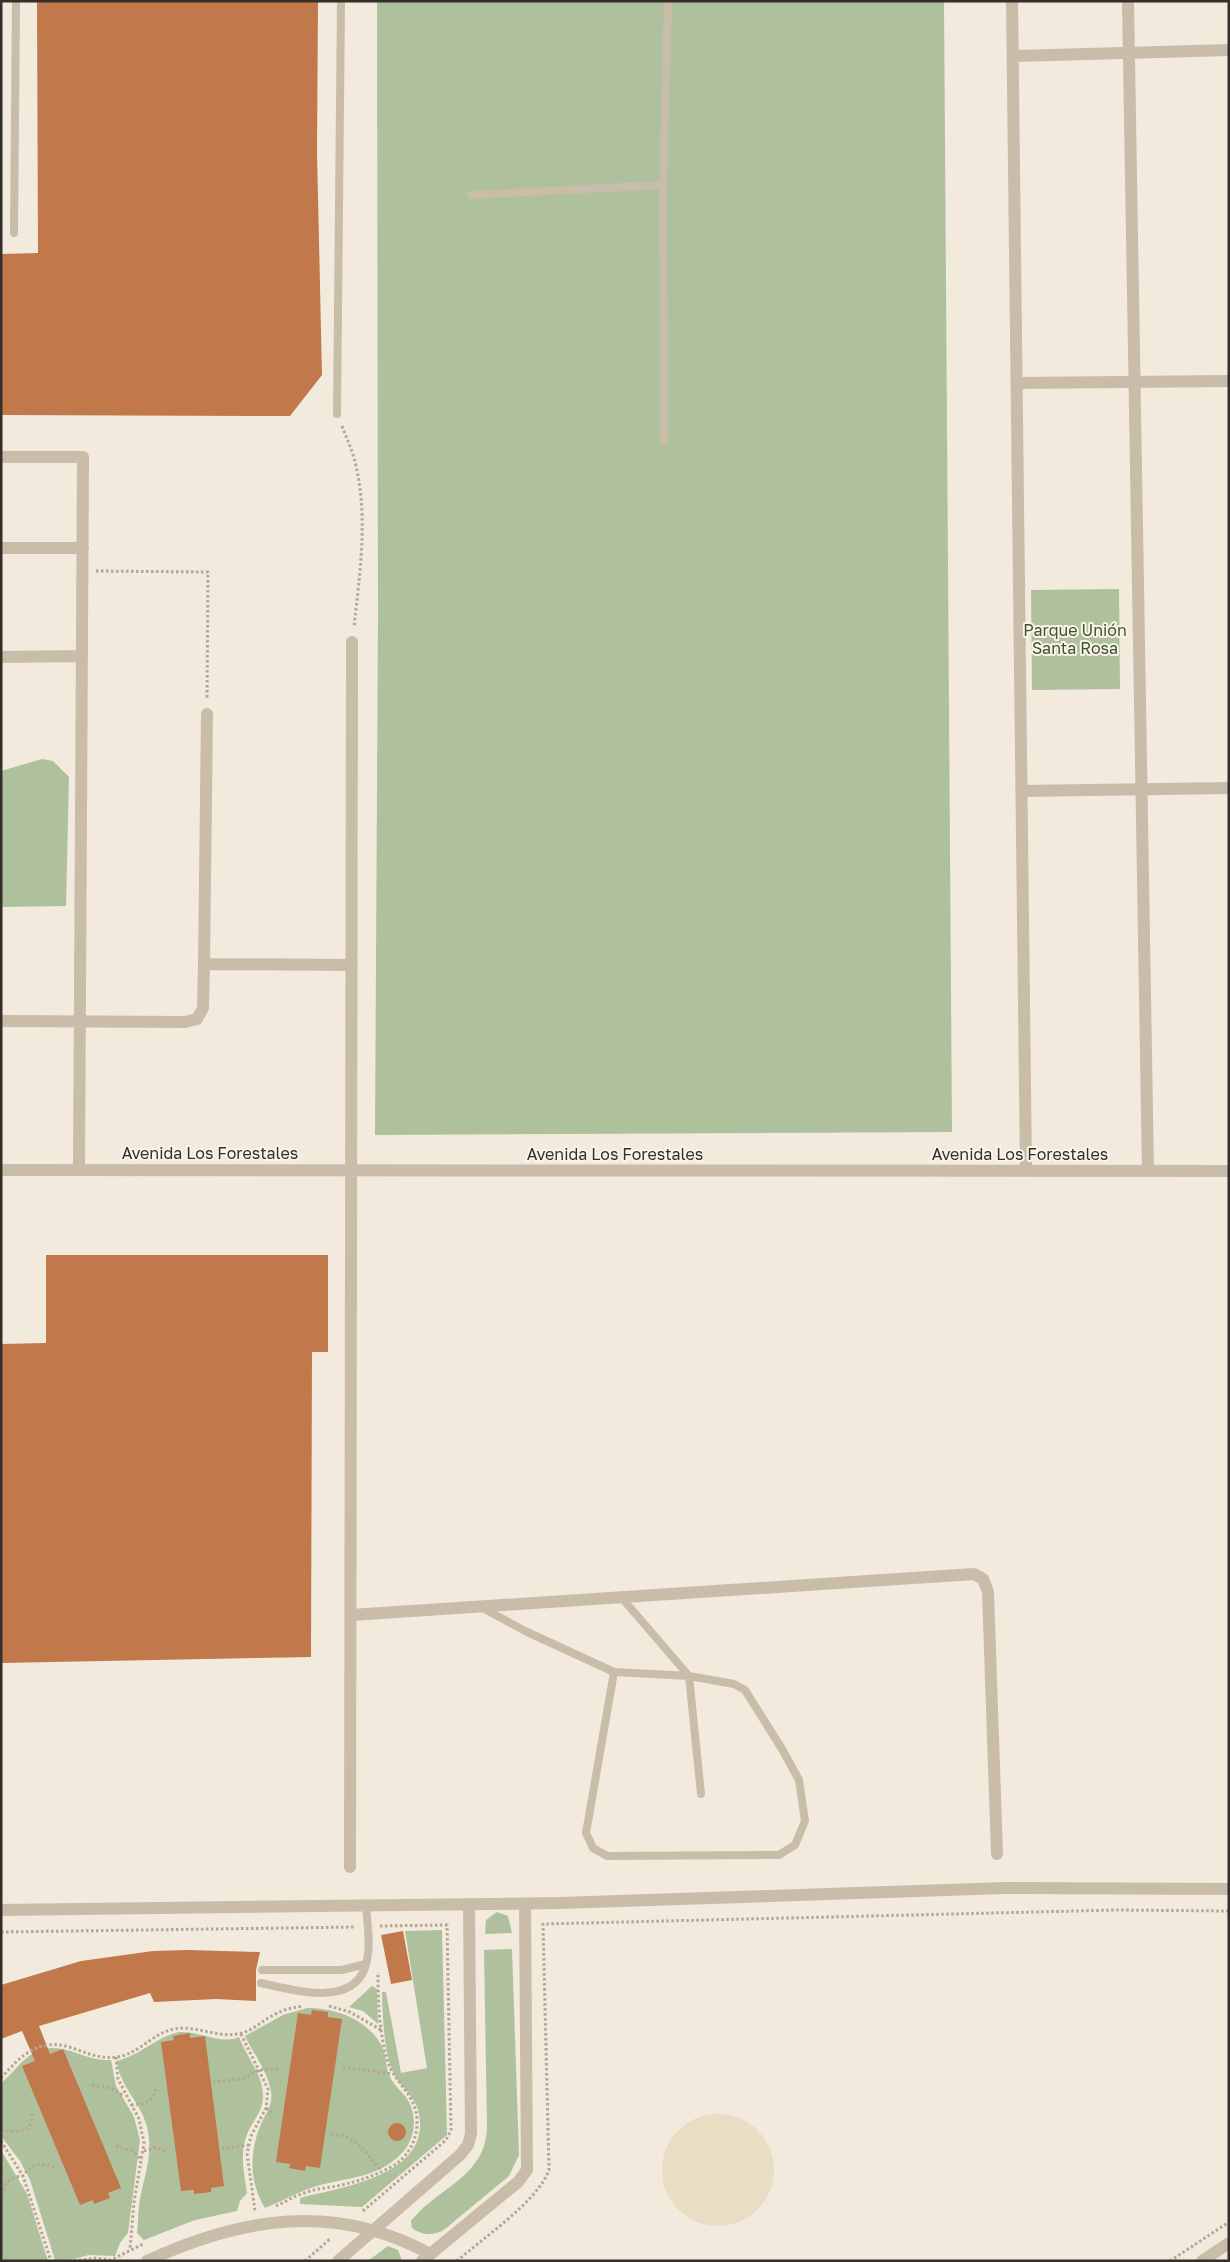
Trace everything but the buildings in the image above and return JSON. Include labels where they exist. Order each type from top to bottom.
[{"type":"street","points":[[1012,1],[1026,1170]]},
{"type":"street","points":[[1128,1],[1148,1171]]},
{"type":"street","points":[[1013,56],[1229,50]]},
{"type":"street","points":[[1016,383],[1229,381]]},
{"type":"street","points":[[1,457],[83,457],[79,1170]]},
{"type":"street","points":[[1,548],[83,548]]},
{"type":"street","points":[[350,1867],[352,642]]},
{"type":"street","points":[[1,657],[82,656]]},
{"type":"street","points":[[1,1021],[185,1022],[197,1019],[203,1008],[207,714]]},
{"type":"street","points":[[1021,791],[1229,788]]},
{"type":"street","points":[[204,964],[352,966]]},
{"type":"street","name":"Avenida Los Forestales","points":[[1,1170],[1229,1171]]},
{"type":"street","points":[[350,1615],[974,1574],[983,1579],[988,1592],[996,1854]]},
{"type":"street","points":[[1,1910],[525,1904],[1004,1888],[1229,1889]]},
{"type":"street","points":[[338,2261],[460,2156],[468,2145],[471,2134],[470,1904]]},
{"type":"street","points":[[147,2261],[183,2244],[240,2227],[292,2222],[347,2224],[374,2230],[412,2244],[426,2257],[518,2182],[527,2170],[525,1904]]},
{"type":"street","points":[[1202,2261],[1229,2243]]},
{"type":"lane","points":[[14,234],[16,1]]},
{"type":"lane","points":[[337,414],[341,1]]},
{"type":"lane","points":[[664,442],[663,185],[668,1]]},
{"type":"lane","points":[[471,194],[663,185]]},
{"type":"lane","points":[[621,1597],[689,1676],[701,1794]]},
{"type":"lane","points":[[480,1606],[525,1631],[614,1672],[689,1676],[734,1684],[745,1690],[778,1741],[799,1780],[805,1821],[795,1845],[780,1855],[607,1856],[593,1848],[586,1833],[614,1672]]},
{"type":"lane","points":[[261,1983],[303,1992],[330,1992],[352,1985],[361,1976],[366,1964],[366,1906]]},
{"type":"lane","points":[[262,1970],[342,1970],[366,1964]]},
{"type":"path","points":[[337,414],[354,457],[359,482],[362,524],[352,642]]},
{"type":"path","points":[[82,571],[208,572],[207,714]]},
{"type":"path","points":[[457,2261],[534,2195],[545,2181],[549,2170],[544,1924],[1116,1910],[1229,1911]]},
{"type":"path","points":[[305,2261],[446,2140],[451,2130],[447,1925],[377,1926],[377,1935]]},
{"type":"path","points":[[1,1932],[367,1927]]},
{"type":"path","points":[[268,2210],[303,2193],[351,2183],[381,2171],[396,2164],[408,2152],[417,2132],[417,2116],[412,2102],[393,2074],[381,2030],[378,1969]]},
{"type":"path","points":[[1,2078],[24,2054],[44,2045],[62,2045],[95,2057],[116,2057],[129,2054],[158,2034],[177,2028],[195,2028],[222,2035],[241,2034],[274,2014],[288,2008],[305,2005]]},
{"type":"path","points":[[320,2005],[350,2012],[381,2030]]},
{"type":"path","points":[[241,2034],[268,2089],[266,2108],[248,2145],[247,2162],[255,2214]]},
{"type":"path","points":[[116,2057],[118,2079],[142,2130],[144,2151],[134,2202],[130,2250]]},
{"type":"path","points":[[343,2067],[393,2074]]},
{"type":"path","points":[[214,2082],[242,2079],[259,2070],[278,2068]]},
{"type":"path","points":[[92,2085],[111,2088],[126,2098]]},
{"type":"path","points":[[131,2105],[147,2103],[155,2095],[156,2089]]},
{"type":"path","points":[[266,2108],[274,2114]]},
{"type":"path","points":[[1,2130],[16,2132],[26,2130],[32,2122],[32,2113]]},
{"type":"path","points":[[331,2134],[342,2135],[354,2140],[381,2171]]},
{"type":"path","points":[[1,2141],[23,2176],[51,2261]]},
{"type":"path","points":[[222,2149],[248,2145]]},
{"type":"path","points":[[116,2146],[132,2151],[142,2160]]},
{"type":"path","points":[[144,2151],[156,2147],[165,2152]]},
{"type":"path","points":[[1,2200],[3,2187],[15,2176],[23,2176],[36,2164],[55,2168]]},
{"type":"path","points":[[1170,2261],[1229,2222]]},
{"type":"path","points":[[74,2261],[96,2258],[110,2260]]},
{"type":"green space","points":[[377,1],[944,1],[952,1132],[375,1135],[378,618]]},
{"type":"green space","name":"Parque Unión Santa Rosa","points":[[1119,589],[1120,689],[1032,690],[1031,590]]},
{"type":"green space","points":[[42,759],[53,761],[69,777],[66,906],[1,907],[1,771]]},
{"type":"green space","points":[[497,1912],[508,1916],[512,1933],[485,1934],[486,1920]]},
{"type":"green space","points":[[442,1930],[447,2135],[362,2207],[300,2204],[300,2198],[339,2189],[381,2174],[399,2164],[413,2150],[420,2132],[418,2110],[393,2072],[390,2063],[384,2032],[382,1992],[386,1992],[401,2073],[427,2068],[405,1931]]},
{"type":"green space","points":[[512,1949],[519,2155],[509,2176],[445,2229],[433,2234],[420,2233],[412,2228],[411,2221],[422,2209],[470,2170],[485,2144],[487,2127],[484,1950]]},
{"type":"green space","points":[[372,1986],[377,1989],[378,2024],[363,2011],[349,2007]]},
{"type":"green space","points":[[307,2008],[329,2010],[350,2017],[359,2022],[376,2037],[384,2050],[391,2079],[410,2104],[414,2118],[413,2133],[402,2153],[382,2168],[299,2192],[265,2208],[256,2188],[252,2167],[254,2145],[270,2105],[271,2092],[264,2070],[245,2036],[283,2015]]},
{"type":"green space","points":[[179,2032],[195,2033],[218,2039],[239,2037],[260,2079],[263,2100],[245,2140],[243,2162],[247,2193],[240,2201],[237,2211],[195,2220],[144,2240],[137,2233],[139,2206],[149,2158],[149,2138],[144,2118],[122,2078],[117,2061],[134,2054],[162,2038]]},
{"type":"green space","points":[[51,2048],[67,2050],[95,2059],[111,2060],[116,2086],[134,2117],[140,2140],[128,2233],[120,2243],[115,2256],[89,2255],[66,2261],[55,2260],[30,2180],[20,2161],[1,2136],[1,2083],[28,2057],[41,2050]]},
{"type":"green space","points":[[1,2150],[27,2194],[48,2261],[1,2261]]},
{"type":"green space","points":[[388,2246],[398,2250],[402,2261],[368,2261]]},
{"type":"shaded area","points":[[718,2114],[740,2118],[758,2130],[770,2148],[774,2170],[770,2192],[758,2210],[740,2222],[718,2226],[696,2222],[678,2210],[666,2192],[662,2170],[666,2148],[678,2130],[696,2118]]}]
